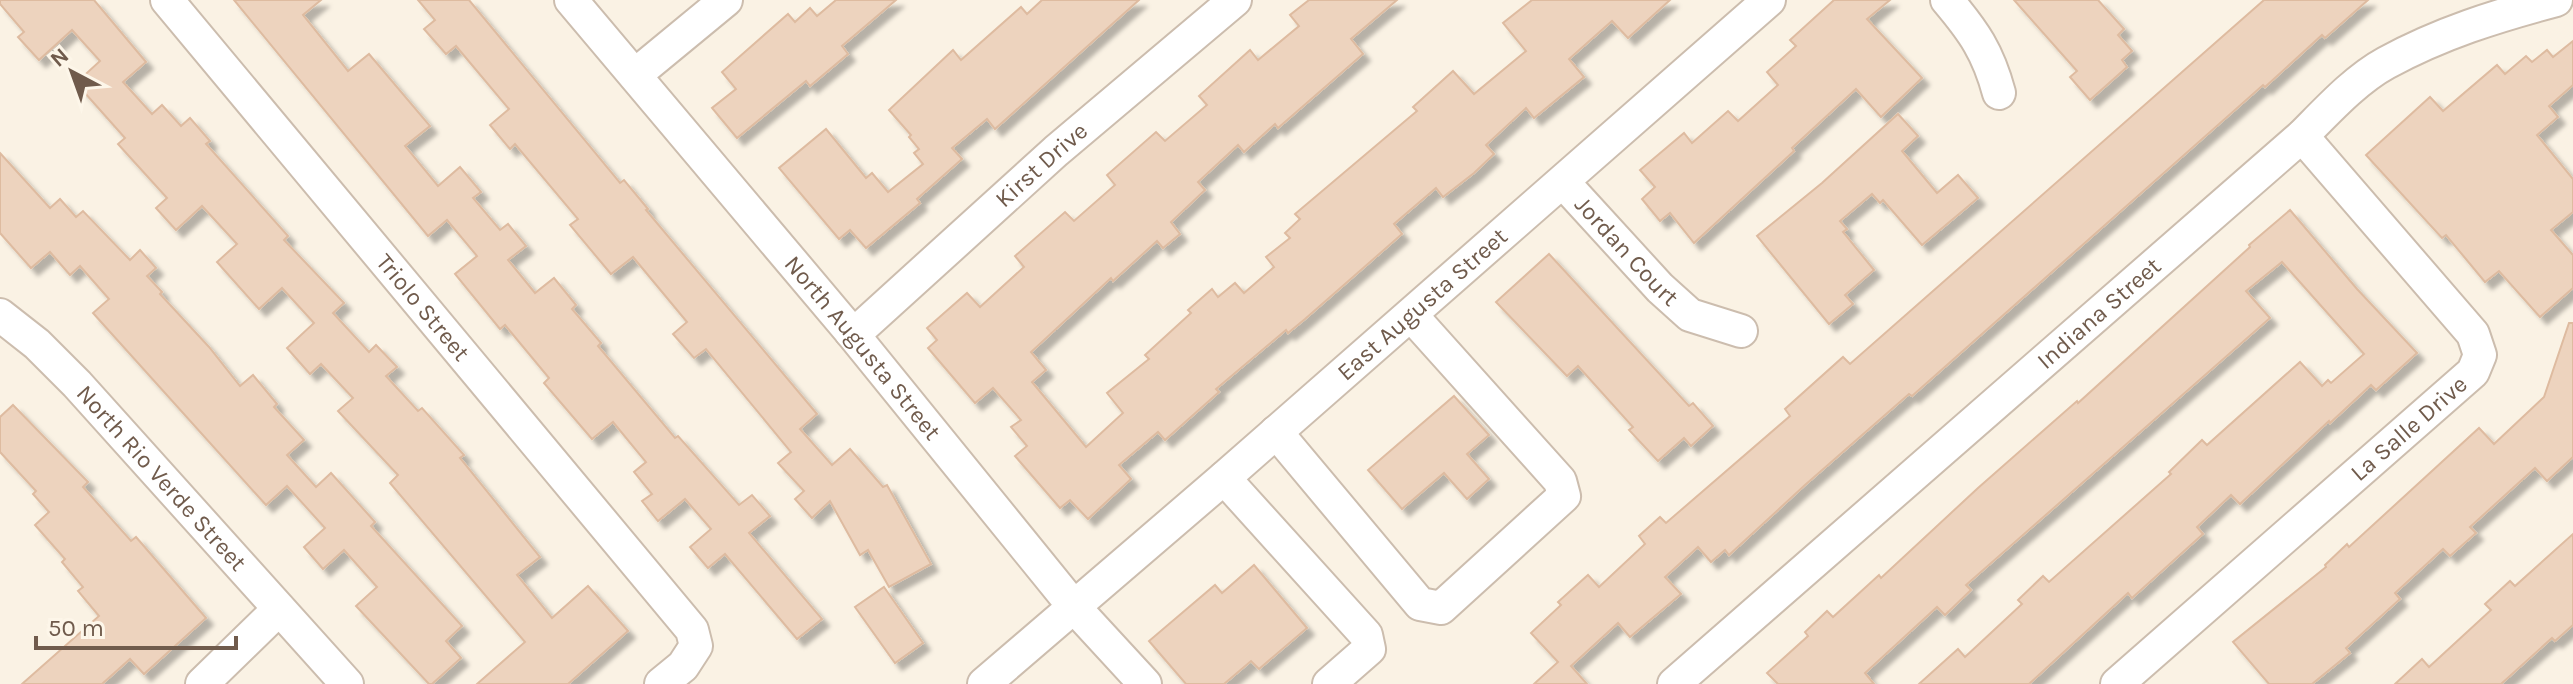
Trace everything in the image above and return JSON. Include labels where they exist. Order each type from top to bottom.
[{"type":"street","name":"Triolo Street","points":[[167,0],[692,630],[696,646],[683,666],[661,684]]},
{"type":"street","name":"North Augusta Street","points":[[571,0],[851,332],[1075,608],[1145,684]]},
{"type":"street","points":[[635,75],[726,0]]},
{"type":"street","name":"Kirst Drive","points":[[851,332],[861,328],[1056,151],[1235,0]]},
{"type":"street","name":"East Augusta Street","points":[[1075,608],[1769,0]]},
{"type":"street","points":[[1947,0],[1976,34],[1993,71],[1999,93]]},
{"type":"street","name":"Indiana Street","points":[[1674,684],[2384,64],[2468,24],[2556,0]]},
{"type":"street","name":"La Salle Drive","points":[[2117,684],[2473,372],[2480,355],[2473,334],[2302,136]]},
{"type":"street","name":"Jordan Court","points":[[1563,182],[1660,288],[1690,315],[1741,331]]},
{"type":"street","name":"North Rio Verde Street","points":[[0,315],[67,373],[347,684]]},
{"type":"street","points":[[1276,432],[1420,604],[1441,608],[1564,496],[1560,481],[1411,315]]},
{"type":"street","points":[[1224,478],[1366,635],[1369,649],[1329,684]]},
{"type":"street","points":[[984,684],[1075,608]]},
{"type":"street","points":[[202,684],[279,609]]},
{"type":"building","points":[[0,0],[94,0],[146,62],[123,82],[152,114],[162,105],[181,126],[190,118],[210,141],[206,144],[288,236],[284,240],[344,303],[333,313],[369,352],[376,345],[397,367],[386,376],[418,411],[422,408],[464,455],[460,458],[540,557],[517,575],[552,618],[588,586],[628,631],[568,684],[477,684],[525,642],[390,483],[398,475],[338,411],[353,398],[321,364],[310,374],[287,348],[314,323],[282,288],[259,309],[217,262],[237,244],[202,206],[176,230],[156,208],[167,198],[118,144],[125,138],[76,83],[100,61],[72,30],[39,60],[18,37],[24,32]]},
{"type":"building","points":[[234,0],[321,0],[303,15],[348,71],[369,54],[430,126],[405,146],[438,186],[460,167],[481,192],[473,198],[500,230],[508,224],[526,246],[508,260],[535,293],[554,278],[576,305],[572,309],[601,343],[598,346],[675,438],[678,436],[739,505],[752,495],[770,516],[749,533],[822,619],[797,639],[725,554],[708,568],[690,547],[711,529],[685,499],[658,521],[642,501],[652,494],[634,472],[646,462],[613,422],[592,439],[544,383],[549,378],[505,325],[500,329],[455,274],[477,256],[447,220],[428,236]]},
{"type":"building","points":[[418,0],[469,0],[620,183],[624,180],[817,414],[800,429],[832,465],[850,449],[883,487],[887,485],[931,564],[889,587],[868,550],[860,555],[830,501],[812,518],[795,499],[804,491],[778,463],[791,452],[706,349],[694,358],[673,334],[687,322],[633,257],[611,274],[570,225],[578,219],[515,144],[510,149],[490,125],[509,109],[456,46],[446,54],[424,29],[435,20]]},
{"type":"building","points":[[836,0],[896,0],[842,46],[848,54],[810,86],[806,81],[737,138],[712,108],[736,89],[722,72],[788,14],[795,22],[810,8],[817,16]]},
{"type":"building","points":[[1042,0],[1139,0],[995,129],[987,119],[952,148],[962,159],[917,199],[920,203],[866,248],[850,230],[839,239],[779,168],[826,129],[866,178],[872,173],[888,192],[923,164],[914,153],[919,149],[909,137],[911,135],[889,110],[953,50],[961,60],[1021,7],[1027,14]]},
{"type":"building","points":[[1309,0],[1397,0],[1351,39],[1363,54],[1278,128],[1275,124],[1244,152],[1238,145],[1198,182],[1205,190],[1171,222],[1180,234],[1163,248],[1157,241],[1113,281],[1111,278],[1031,352],[1046,370],[1032,382],[1086,447],[1123,413],[1107,393],[1149,359],[1145,355],[1191,313],[1188,310],[1212,289],[1218,297],[1235,283],[1244,293],[1274,267],[1266,257],[1290,238],[1285,233],[1300,219],[1295,214],[1417,111],[1413,107],[1453,71],[1474,94],[1526,51],[1503,23],[1532,0],[1670,0],[1628,38],[1612,21],[1569,59],[1584,77],[1534,118],[1526,108],[1486,145],[1494,154],[1474,173],[1443,197],[1436,188],[1394,224],[1402,234],[1305,319],[1288,333],[1286,330],[1216,389],[1219,392],[1165,440],[1158,432],[1119,465],[1131,479],[1088,519],[1070,500],[1060,508],[1015,456],[1027,446],[1011,427],[1021,420],[993,388],[975,403],[928,348],[937,340],[927,328],[967,293],[980,307],[1024,267],[1015,256],[1065,212],[1074,221],[1115,185],[1107,175],[1156,132],[1165,141],[1207,105],[1199,96],[1250,50],[1258,60],[1299,26],[1290,15]]},
{"type":"building","points":[[1834,0],[1890,0],[1867,19],[1922,78],[1881,117],[1856,89],[1694,243],[1670,213],[1660,221],[1642,199],[1655,187],[1640,170],[1684,133],[1692,143],[1728,111],[1738,121],[1778,85],[1767,72],[1796,46],[1790,40]]},
{"type":"building","points":[[2014,0],[2098,0],[2124,29],[2118,35],[2132,51],[2122,60],[2127,67],[2090,100],[2070,77],[2077,71]]},
{"type":"building","points":[[2264,0],[2368,0],[2325,38],[2322,35],[2265,87],[2263,85],[1729,555],[1725,550],[1711,562],[1698,547],[1665,577],[1681,594],[1630,637],[1618,623],[1571,666],[1587,684],[1534,684],[1558,662],[1531,633],[1561,605],[1558,602],[1588,575],[1599,587],[1645,544],[1639,536],[1660,517],[1666,523],[1790,416],[1785,409],[1843,357],[1850,364]]},
{"type":"building","points":[[2573,41],[2573,85],[2549,106],[2558,117],[2537,135],[2573,179],[2573,212],[2551,230],[2573,255],[2573,288],[2540,317],[2499,271],[2485,282],[2446,235],[2442,238],[2366,155],[2430,97],[2443,111],[2497,65],[2505,74],[2526,56],[2532,62],[2547,50],[2553,57]]},
{"type":"building","points":[[1898,114],[1918,136],[1902,151],[1937,193],[1958,175],[1978,198],[1922,245],[1883,200],[1880,203],[1872,194],[1840,221],[1847,229],[1843,232],[1874,270],[1845,295],[1853,304],[1829,324],[1757,236],[1822,183]]},
{"type":"building","points":[[0,153],[50,208],[60,199],[76,217],[83,211],[130,260],[140,250],[156,268],[147,276],[162,292],[160,294],[240,386],[253,375],[277,404],[274,407],[304,440],[287,455],[316,487],[331,473],[375,522],[371,526],[462,626],[446,641],[461,658],[432,684],[356,606],[377,587],[344,550],[323,569],[304,547],[325,528],[287,486],[266,505],[93,313],[109,299],[80,266],[70,275],[50,252],[31,268],[0,233]]},
{"type":"building","points":[[2290,210],[2417,353],[2376,390],[2371,385],[2240,504],[2231,495],[2197,527],[2203,534],[2132,598],[2128,593],[2029,684],[1919,684],[1958,649],[1965,657],[2022,604],[2018,600],[2043,576],[2049,582],[2171,474],[2169,472],[2202,440],[2207,445],[2300,362],[2322,386],[2328,380],[2331,383],[2364,354],[2282,262],[2246,291],[2270,318],[1966,585],[1971,590],[1945,615],[1937,607],[1865,673],[1874,684],[1778,684],[1767,673],[1808,636],[1805,632],[1827,611],[1833,617],[1879,575],[1881,578]]},
{"type":"building","points":[[1549,254],[1689,406],[1693,403],[1713,426],[1691,446],[1684,438],[1658,461],[1629,430],[1633,427],[1578,366],[1567,376],[1496,302]]},
{"type":"building","points":[[2569,323],[2573,323],[2573,457],[2547,481],[2535,468],[2470,527],[2476,533],[2450,556],[2443,549],[2395,593],[2400,599],[2346,648],[2350,653],[2312,684],[2269,684],[2233,642],[2326,567],[2347,544],[2349,547],[2479,428],[2494,444],[2544,397]]},
{"type":"building","points":[[1454,396],[1489,435],[1467,454],[1489,479],[1467,499],[1444,473],[1402,509],[1368,470]]},
{"type":"building","points":[[13,405],[88,482],[83,487],[131,541],[136,537],[206,618],[144,674],[130,659],[102,684],[22,684],[99,616],[78,591],[83,587],[62,562],[65,559],[35,525],[49,512],[33,494],[36,491],[0,452],[0,417]]},
{"type":"building","points":[[2573,534],[2573,625],[2555,641],[2552,638],[2501,684],[2395,684],[2422,659],[2429,667],[2491,610],[2485,604],[2510,581],[2515,586]]},
{"type":"building","points":[[1254,565],[1307,628],[1259,669],[1251,661],[1224,684],[1186,684],[1149,641],[1215,585],[1222,593]]},
{"type":"building","points":[[884,587],[923,643],[895,663],[855,607]]}]
